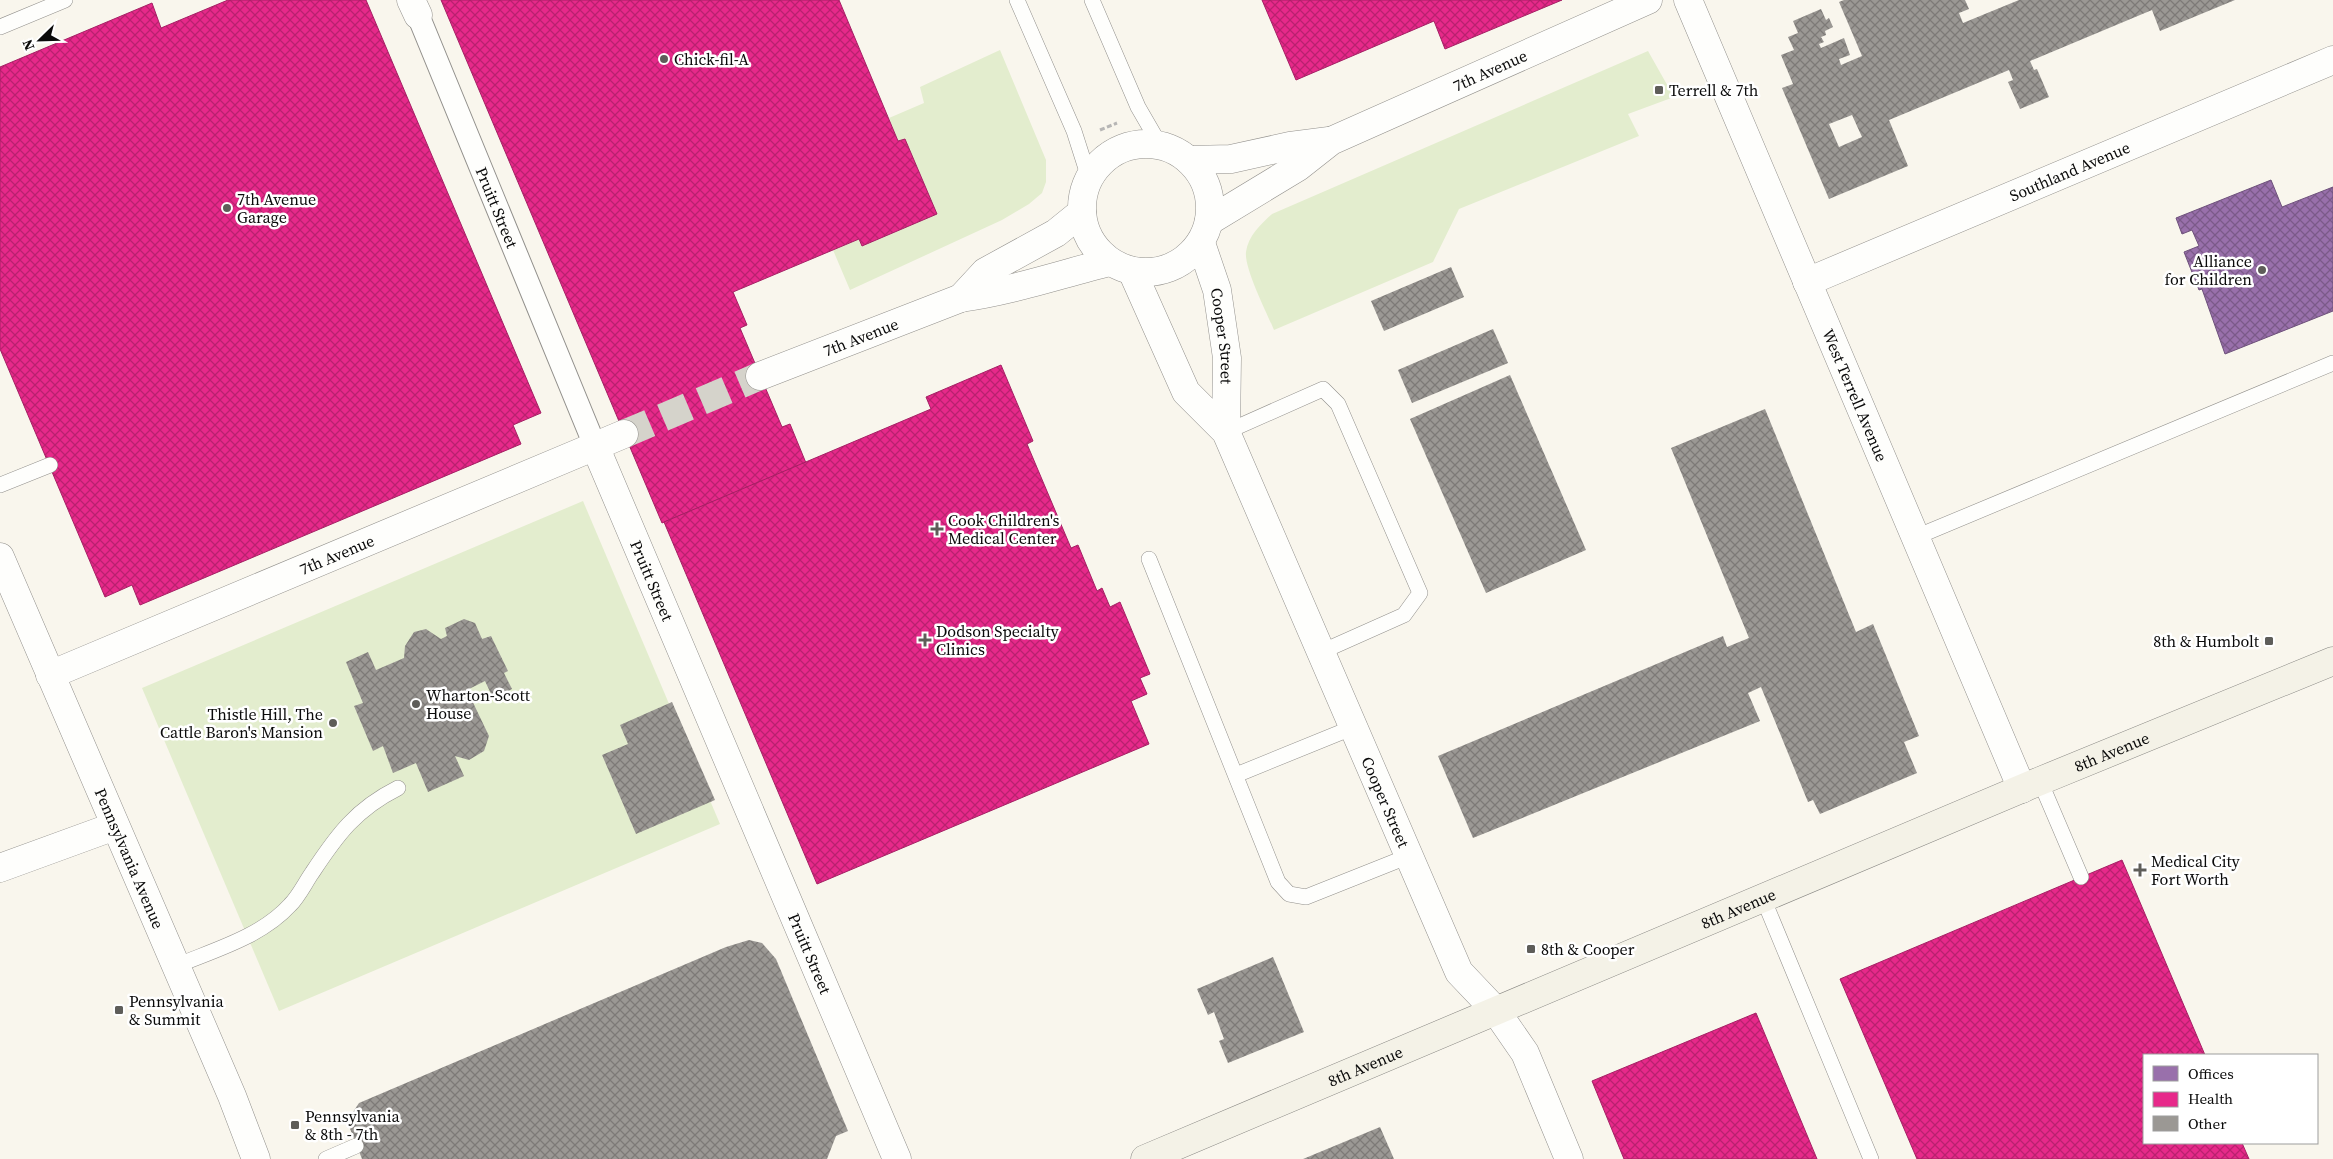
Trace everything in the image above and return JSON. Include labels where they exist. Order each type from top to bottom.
[{"type":"main road","name":"8th Avenue","points":[[1145,1159],[2031,785],[2333,661]]},
{"type":"street","name":"7th Avenue","points":[[760,376],[961,298],[996,294],[1030,282],[1121,267],[1152,273],[1171,268],[1187,258],[1205,232],[1330,141],[1648,0]]},
{"type":"street","name":"West Terrell Avenue","points":[[1688,0],[1916,538],[2031,785]]},
{"type":"street","name":"Pruitt Street","points":[[415,8],[595,446],[897,1159]]},
{"type":"street","name":"Southland Avenue","points":[[1807,282],[2333,60]]},
{"type":"street","name":"7th Avenue","points":[[1189,160],[1231,159],[1290,146],[1330,141]]},
{"type":"street","points":[[1121,267],[1096,248],[1086,231],[1082,212],[1083,194],[1089,178],[1105,159],[1127,147],[1143,144],[1160,145],[1175,150],[1189,160],[1200,173],[1207,188],[1210,205],[1205,232]]},
{"type":"street","name":"7th Avenue","points":[[961,298],[985,272],[1056,233],[1082,212]]},
{"type":"street","name":"Cooper Street","points":[[1205,232],[1217,290],[1227,358],[1226,432]]},
{"type":"street","name":"Cooper Street","points":[[1121,267],[1186,392],[1226,432],[1459,972],[1496,1011],[1525,1053],[1569,1159]]},
{"type":"street","name":"7th Avenue","points":[[50,675],[624,434]]},
{"type":"street","name":"Pennsylvania Avenue","points":[[0,557],[232,1096],[256,1159]]},
{"type":"street","points":[[0,868],[115,826]]},
{"type":"lane","points":[[0,27],[65,0]]},
{"type":"lane","points":[[1016,0],[1074,131],[1089,178]]},
{"type":"lane","points":[[1092,0],[1138,107],[1160,145]]},
{"type":"lane","points":[[1916,538],[2333,363]]},
{"type":"lane","points":[[1226,432],[1323,389],[1338,404],[1420,593],[1404,615],[1321,652]]},
{"type":"lane","points":[[0,485],[50,465]]},
{"type":"lane","points":[[1149,559],[1278,882],[1289,894],[1306,897],[1409,856]]},
{"type":"lane","points":[[1236,774],[1354,727]]},
{"type":"lane","points":[[2031,785],[2081,877]]},
{"type":"lane","points":[[176,966],[248,936],[267,924],[290,905],[350,821],[376,799],[398,788]]},
{"type":"lane","points":[[1763,898],[1871,1159]]},
{"type":"lane","points":[[326,1159],[356,1146]]},
{"type":"path","points":[[1096,132],[1120,121]]},
{"type":"green space","points":[[1000,50],[1046,160],[1046,182],[1042,193],[1029,204],[1002,220],[850,290],[833,250],[859,239],[863,246],[937,214],[905,139],[898,141],[889,118],[924,103],[920,87]]},
{"type":"green space","points":[[1648,51],[1674,97],[1628,114],[1639,136],[1459,209],[1433,262],[1274,330],[1252,279],[1246,259],[1249,241],[1259,226],[1272,214]]},
{"type":"green space","points":[[583,501],[720,824],[279,1011],[142,688]]},
{"type":"building: Offices","name":"Alliance for Children","points":[[2271,180],[2282,207],[2333,187],[2333,311],[2225,354],[2202,289],[2199,290],[2184,252],[2199,246],[2192,230],[2182,234],[2176,218]]},
{"type":"building: Health","name":"7th Avenue Garage","points":[[228,0],[366,0],[541,413],[513,425],[521,444],[140,605],[132,585],[105,597],[0,349],[0,67],[152,3],[161,28]]},
{"type":"building: Health","points":[[441,0],[839,0],[898,141],[905,139],[937,214],[862,246],[859,239],[733,292],[747,325],[740,328],[782,427],[790,424],[806,463],[662,523]]},
{"type":"building: Health","points":[[1262,0],[1562,0],[1445,49],[1434,21],[1296,80]]},
{"type":"building: Health","name":"Dodson Specialty Clinics","points":[[1001,365],[1033,441],[1027,444],[1071,548],[1078,545],[1097,591],[1102,588],[1110,607],[1120,602],[1150,674],[1140,678],[1147,694],[1131,701],[1149,744],[817,884],[664,522],[931,409],[926,397]]},
{"type":"building: Health","points":[[2122,860],[2205,1054],[2143,1054],[2143,1144],[2242,1144],[2249,1159],[1917,1159],[1840,979]]},
{"type":"building: Health","points":[[1756,1013],[1817,1159],[1624,1159],[1592,1081]]},
{"type":"building: Other","points":[[1844,0],[1965,0],[1969,9],[1959,13],[1963,23],[2019,0],[2235,0],[2160,31],[2152,10],[2030,61],[2034,70],[2037,69],[2049,97],[2020,109],[2008,82],[2013,80],[2009,70],[1889,120],[1908,166],[1829,199],[1782,88],[1793,84],[1781,55],[1794,50],[1788,37],[1798,33],[1793,21],[1821,9],[1826,20],[1829,18],[1833,27],[1825,31],[1826,35],[1821,37],[1824,42],[1819,44],[1821,48],[1844,38],[1850,55],[1839,59],[1841,65],[1862,56],[1839,2]],"holes":[[[1852,115],[1862,137],[1839,147],[1829,124]]]},
{"type":"building: Other","points":[[1451,267],[1464,297],[1384,331],[1371,301]]},
{"type":"building: Other","points":[[1493,329],[1508,363],[1412,403],[1398,370]]},
{"type":"building: Other","points":[[1510,375],[1586,550],[1486,593],[1410,419]]},
{"type":"building: Other","points":[[1765,409],[1856,632],[1873,624],[1919,736],[1904,742],[1917,773],[1820,814],[1813,800],[1808,802],[1761,687],[1748,693],[1760,721],[1473,838],[1438,756],[1723,636],[1727,647],[1749,638],[1671,448]]},
{"type":"building: Other","name":"Wharton-Scott House","points":[[464,619],[475,623],[482,639],[491,636],[508,671],[504,673],[512,689],[493,698],[485,681],[467,690],[489,736],[484,751],[469,760],[455,756],[464,776],[428,792],[416,763],[393,773],[383,746],[373,751],[354,706],[363,703],[346,662],[368,652],[376,670],[404,658],[405,646],[414,632],[426,629],[441,639],[447,636],[445,628]]},
{"type":"building: Other","points":[[672,702],[715,800],[636,834],[602,755],[628,744],[620,725]]},
{"type":"building: Other","points":[[749,940],[762,943],[776,959],[848,1131],[836,1136],[827,1159],[362,1159],[347,1121],[359,1103],[726,947]]},
{"type":"building: Other","points":[[1273,957],[1304,1032],[1228,1063],[1219,1041],[1224,1039],[1214,1012],[1208,1015],[1197,989]]},
{"type":"building: Other","points":[[1380,1127],[1394,1159],[1303,1159]]},
{"type":"tunnel","points":[[624,434],[760,376]]},
{"type":"place","name":"Chick-fil-A","points":[[664,59]]},
{"type":"place","name":"Terrell & 7th","points":[[1659,90]]},
{"type":"place","name":"7th Avenue Garage","points":[[227,208]]},
{"type":"place","name":"Alliance for Children","points":[[2262,270]]},
{"type":"place","name":"Cook Children's Medical Center","points":[[937,529]]},
{"type":"place","name":"Dodson Specialty Clinics","points":[[925,640]]},
{"type":"place","name":"8th & Humbolt","points":[[2269,641]]},
{"type":"place","name":"Wharton-Scott House","points":[[416,704]]},
{"type":"place","name":"Thistle Hill, The Cattle Baron's Mansion","points":[[333,723]]},
{"type":"place","name":"Medical City Fort Worth","points":[[2140,870]]},
{"type":"place","name":"8th & Cooper","points":[[1531,949]]},
{"type":"place","name":"Pennsylvania & Summit","points":[[119,1010]]},
{"type":"place","name":"Pennsylvania & 8th - 7th","points":[[295,1125]]}]
